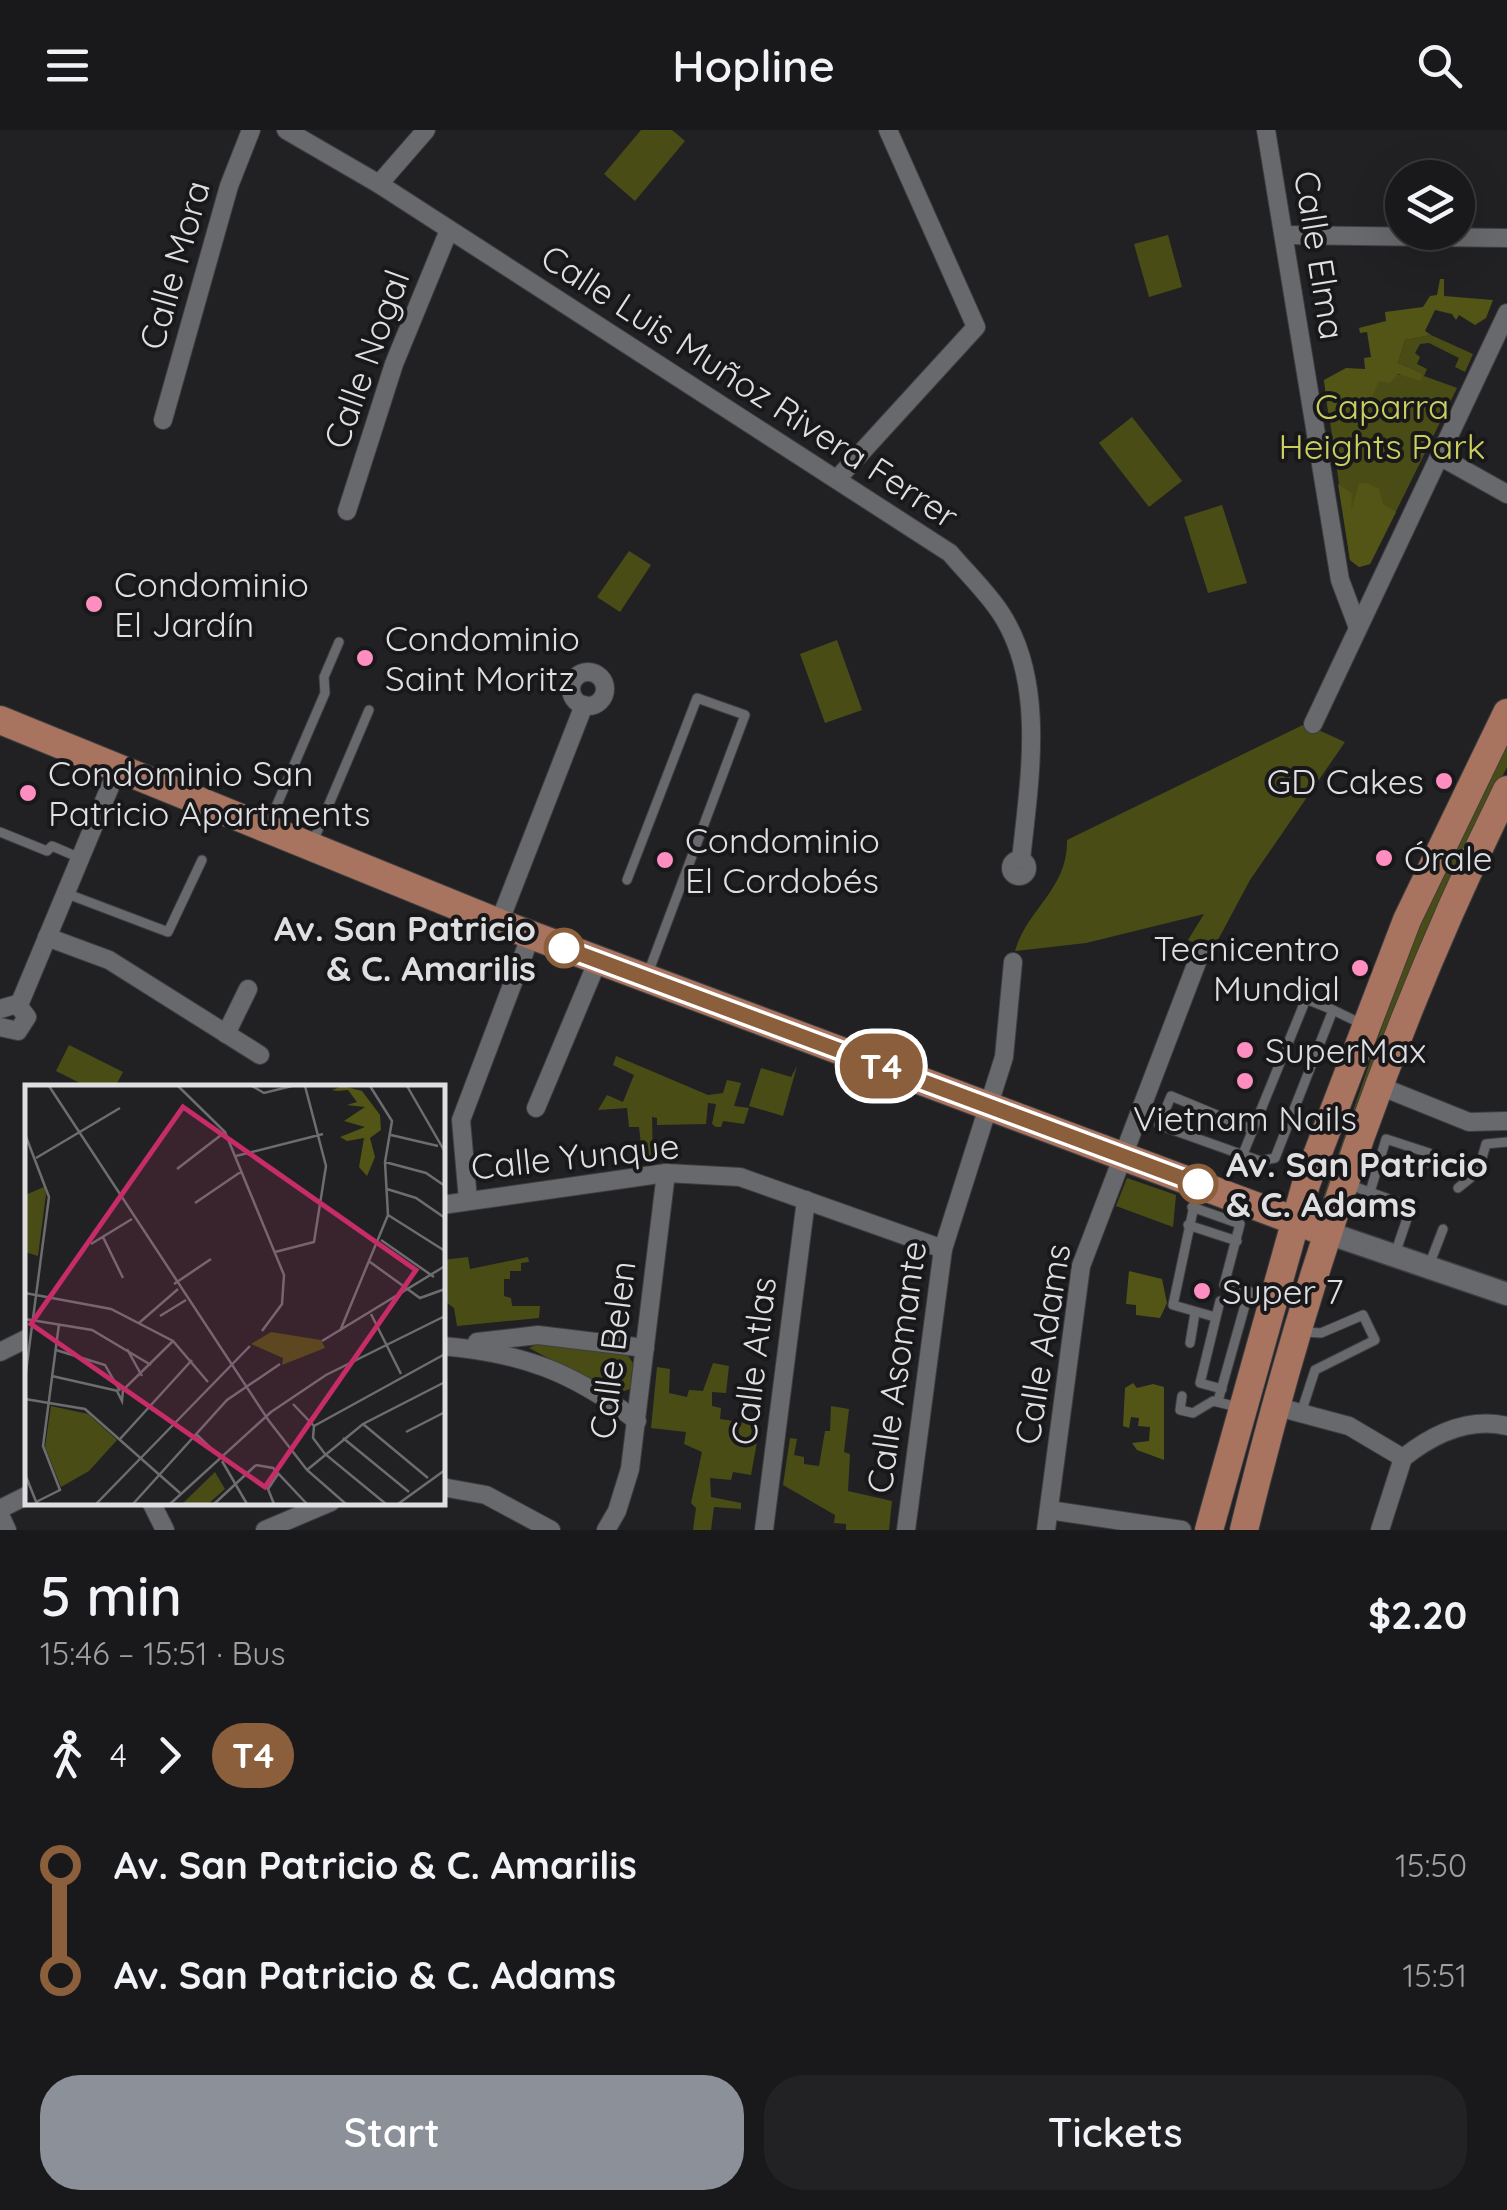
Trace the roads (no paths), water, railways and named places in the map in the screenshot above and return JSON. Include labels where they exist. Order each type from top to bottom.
[{"type":"main road","points":[[1208,1530],[1227,1399],[1259,1297],[1293,1221],[1434,860],[1507,713]]},
{"type":"main road","points":[[0,720],[499,923],[1121,1155],[1195,1196],[1326,1232]]},
{"type":"main road","points":[[1244,1530],[1288,1409],[1296,1331],[1326,1232],[1343,1182],[1374,1135],[1377,1085],[1462,880],[1507,790]]},
{"type":"street","name":"Calle Mora","points":[[163,420],[229,186],[251,130]]},
{"type":"street","name":"Calle Luis Muñoz Rivera Ferrer","points":[[286,130],[378,184],[950,553],[1000,610],[1027,682],[1030,744],[1021,860]]},
{"type":"street","points":[[378,184],[426,130]]},
{"type":"street","points":[[836,479],[970,336],[976,319],[888,130]]},
{"type":"street","name":"Calle Elma","points":[[1266,130],[1340,580],[1358,625]]},
{"type":"street","name":"Calle Nogal","points":[[347,511],[394,364],[449,230]]},
{"type":"street","points":[[1284,236],[1507,238]]},
{"type":"street","points":[[1313,724],[1507,314]]},
{"type":"street","points":[[1440,457],[1507,494]]},
{"type":"street","points":[[499,923],[584,706]]},
{"type":"street","points":[[0,1026],[11,1032],[24,1026],[26,1014],[9,1007],[47,937],[117,770]]},
{"type":"street","points":[[468,1200],[461,1120],[531,935]]},
{"type":"street","points":[[47,937],[109,960],[260,1055]]},
{"type":"street","name":"Calle Adams","points":[[1046,1530],[1082,1266],[1202,949]]},
{"type":"street","points":[[536,1108],[598,960]]},
{"type":"street","name":"Calle Asomante","points":[[906,1530],[943,1249],[1004,1058],[1013,962]]},
{"type":"street","points":[[226,1034],[248,989]]},
{"type":"street","points":[[1377,1085],[1469,1122],[1507,1121]]},
{"type":"street","name":"Calle Yunque","points":[[445,1204],[666,1173],[740,1177],[943,1249]]},
{"type":"street","name":"Calle Belen","points":[[606,1530],[624,1490],[637,1420],[666,1173]]},
{"type":"street","name":"Calle Atlas","points":[[764,1530],[806,1200]]},
{"type":"street","points":[[1326,1232],[1507,1294]]},
{"type":"street","points":[[445,1346],[538,1335],[646,1348]]},
{"type":"street","points":[[0,1352],[25,1340]]},
{"type":"street","points":[[445,1346],[534,1361],[613,1402],[637,1420]]},
{"type":"street","points":[[1288,1409],[1348,1426],[1403,1458]]},
{"type":"street","points":[[1380,1530],[1403,1458],[1458,1427],[1487,1422],[1507,1426]]},
{"type":"street","points":[[445,1488],[486,1495],[550,1530]]},
{"type":"street","points":[[8,1530],[0,1512],[25,1497]]},
{"type":"street","points":[[152,1505],[165,1530]]},
{"type":"street","points":[[264,1530],[324,1505]]},
{"type":"street","points":[[1048,1510],[1182,1530]]},
{"type":"lane","points":[[266,830],[325,692],[324,677],[339,642]]},
{"type":"lane","points":[[628,880],[697,698],[745,715],[646,978]]},
{"type":"lane","points":[[311,846],[369,710]]},
{"type":"lane","points":[[0,832],[47,852],[52,846],[80,858]]},
{"type":"lane","points":[[66,893],[168,932],[202,860]]},
{"type":"lane","points":[[1244,1154],[1306,998],[1366,1026]]},
{"type":"lane","points":[[1171,1096],[1159,1126],[1260,1161],[1276,1158],[1333,1010]]},
{"type":"lane","points":[[1148,1088],[1252,1130]]},
{"type":"lane","points":[[1370,1192],[1374,1135],[1428,1153],[1424,1164]]},
{"type":"lane","points":[[1458,1188],[1478,1172],[1486,1144],[1507,1142]]},
{"type":"lane","points":[[1406,1159],[1411,1147]]},
{"type":"lane","points":[[1343,1182],[1412,1202],[1394,1257]]},
{"type":"lane","points":[[1227,1399],[1200,1383],[1219,1309],[1195,1313],[1173,1306],[1195,1196],[1240,1224],[1237,1241],[1227,1259],[1225,1282],[1259,1297],[1242,1314],[1236,1334],[1238,1356]]},
{"type":"lane","points":[[1188,1225],[1237,1241]]},
{"type":"lane","points":[[1428,1268],[1443,1228]]},
{"type":"lane","points":[[1183,1247],[1196,1251]]},
{"type":"lane","points":[[1190,1343],[1195,1313]]},
{"type":"lane","points":[[1288,1409],[1315,1370],[1375,1340],[1363,1315],[1322,1332],[1296,1331]]},
{"type":"lane","points":[[1182,1396],[1180,1410],[1192,1413],[1227,1399]]},
{"type":"place","name":"Condominio El Jardín","points":[[94,604]]},
{"type":"place","name":"Condominio Saint Moritz","points":[[365,658]]},
{"type":"place","name":"GD Cakes","points":[[1444,781]]},
{"type":"place","name":"Condominio San Patricio Apartments","points":[[28,793]]},
{"type":"place","name":"Órale","points":[[1384,858]]},
{"type":"place","name":"Condominio El Cordobés","points":[[665,860]]},
{"type":"place","name":"Av. San Patricio & C. Amarilis","points":[[564,948]]},
{"type":"place","name":"Tecnicentro Mundial","points":[[1360,968]]},
{"type":"place","name":"SuperMax","points":[[1245,1050]]},
{"type":"place","name":"Vietnam Nails","points":[[1245,1081]]},
{"type":"place","name":"Av. San Patricio & C. Adams","points":[[1198,1184]]},
{"type":"place","name":"Super 7","points":[[1202,1291]]},
{"type":"park label","name":"Caparra Heights Park","points":[[1382,426]]}]
